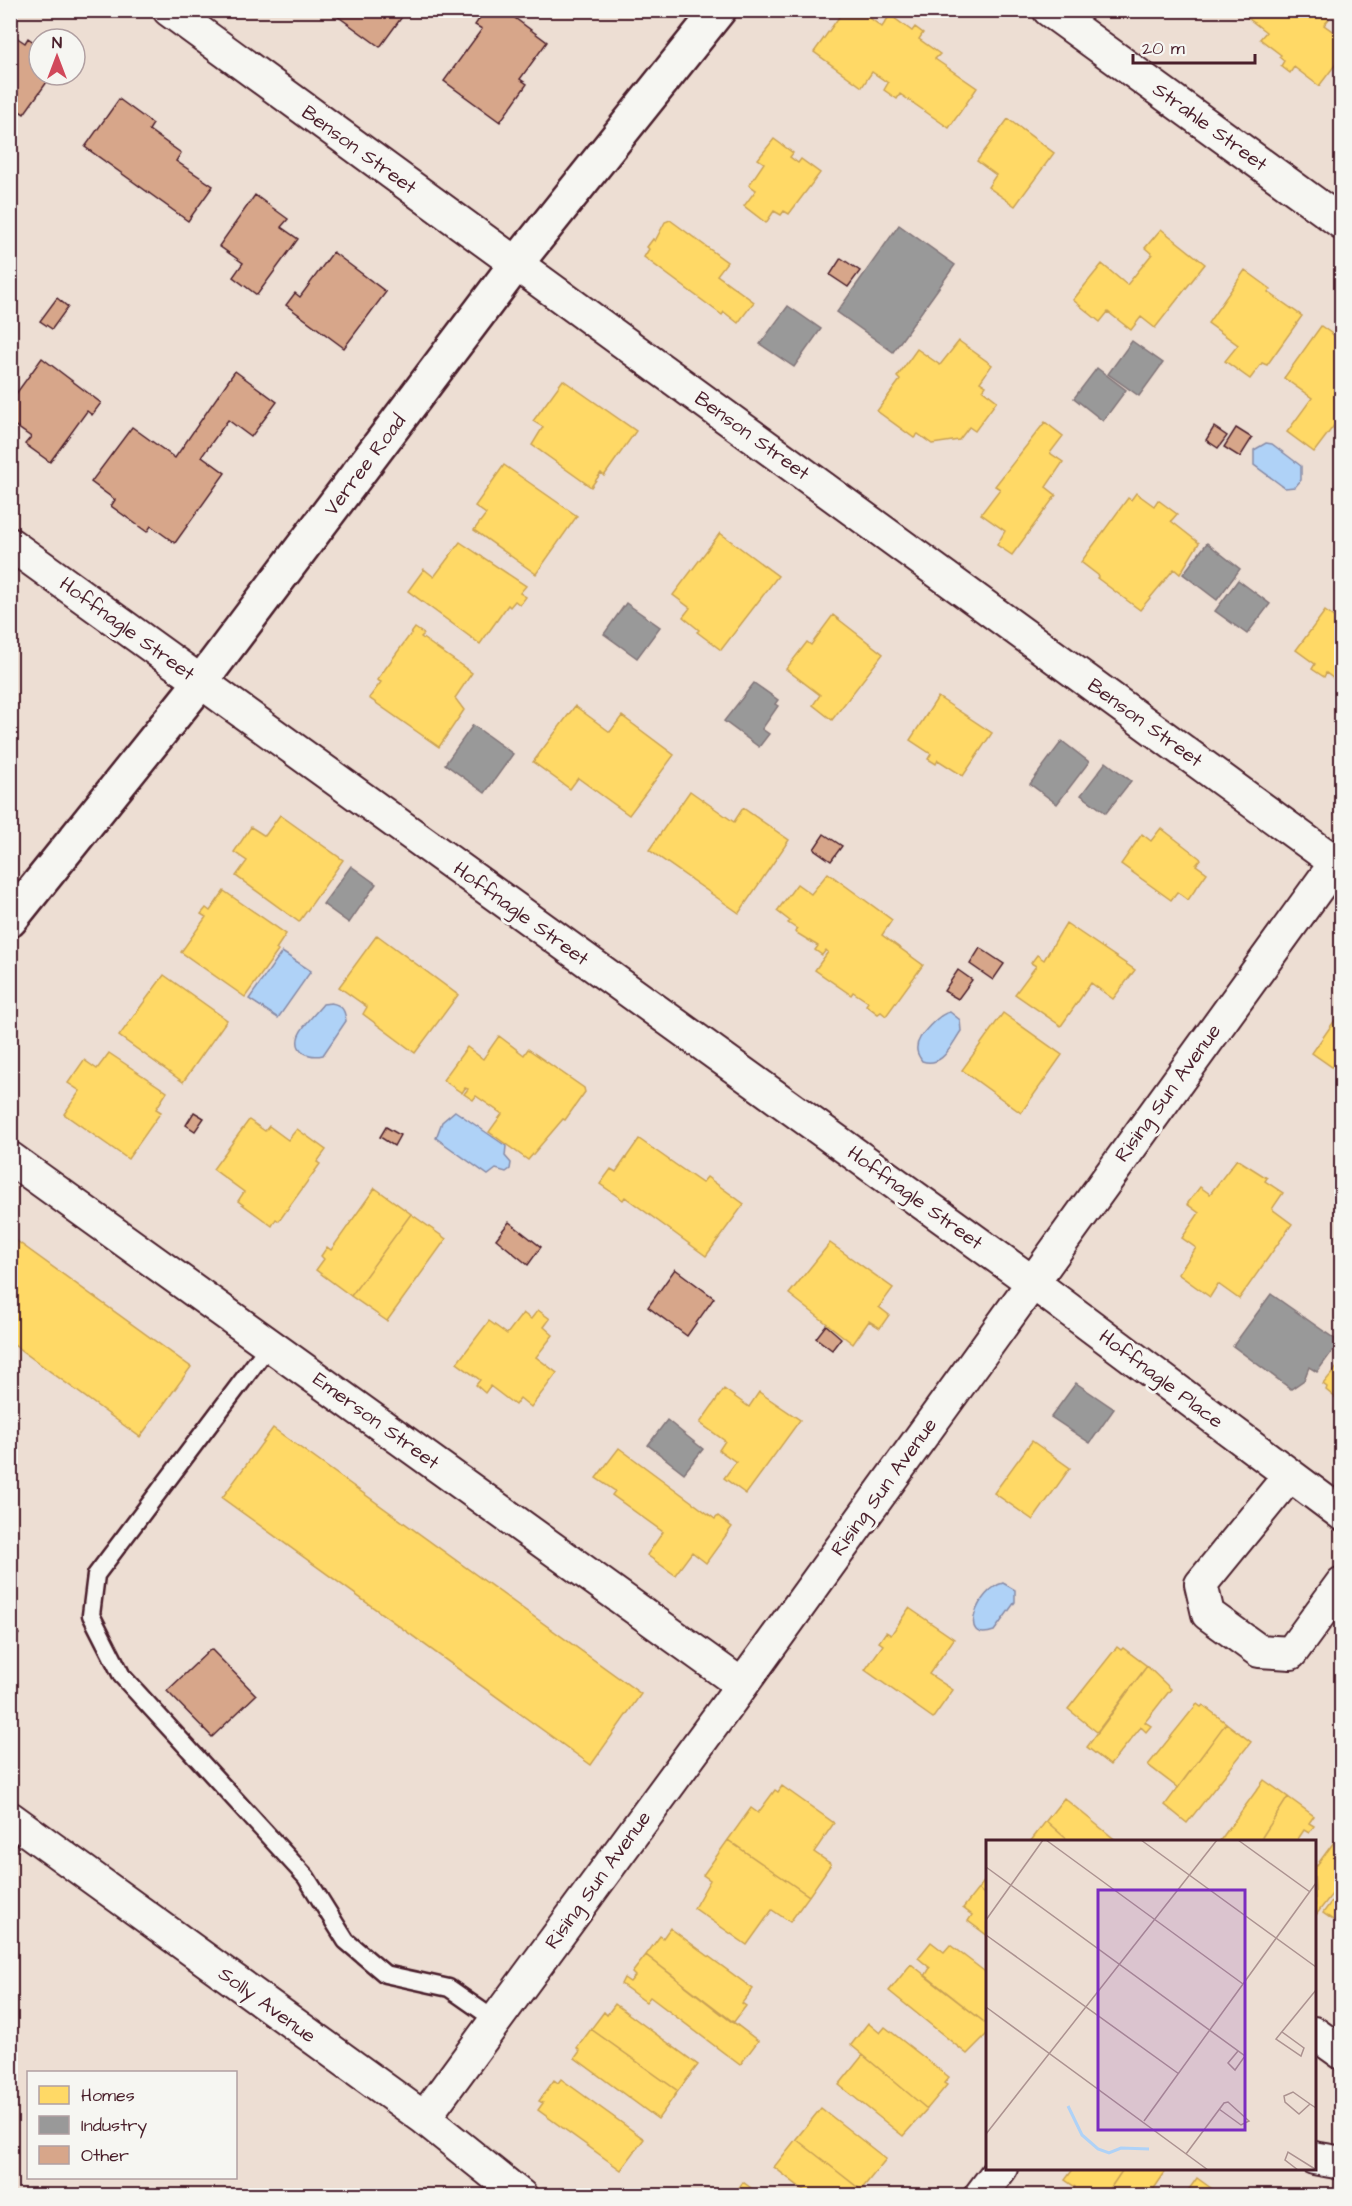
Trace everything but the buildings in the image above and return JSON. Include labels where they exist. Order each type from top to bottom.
[{"type":"main road","name":"Verree Road","points":[[10,920],[201,683],[516,264],[719,10]]},
{"type":"street","name":"Benson Street","points":[[169,10],[516,264],[1338,858]]},
{"type":"street","name":"Strahle Street","points":[[1049,10],[1341,222]]},
{"type":"street","name":"Hoffnagle Street","points":[[10,544],[1032,1282]]},
{"type":"street","name":"Rising Sun Avenue","points":[[424,2118],[742,1684],[1338,858]]},
{"type":"street","name":"Emerson Street","points":[[10,1158],[742,1684]]},
{"type":"street","name":"Hoffnagle Place","points":[[1032,1282],[1341,1514]]},
{"type":"street","points":[[1289,1476],[1201,1584],[1208,1614],[1259,1651],[1292,1653],[1341,1583]]},
{"type":"street","name":"Solly Avenue","points":[[10,1818],[424,2118],[522,2196]]},
{"type":"street","points":[[1316,2034],[1341,2053]]},
{"type":"street","points":[[1316,2158],[1341,2163]]},
{"type":"street","points":[[980,2196],[1000,2170]]},
{"type":"lane","points":[[270,1344],[96,1575],[91,1615],[122,1676],[306,1877],[346,1941],[385,1974],[449,1988],[495,2020]]},
{"type":"water","points":[[1266,443],[1272,444],[1301,466],[1301,480],[1295,487],[1285,488],[1254,465],[1254,450]]},
{"type":"water","points":[[282,952],[311,971],[278,1018],[249,999]]},
{"type":"water","points":[[331,1003],[342,1009],[346,1021],[323,1055],[313,1056],[298,1046],[299,1035],[323,1004]]},
{"type":"water","points":[[950,1012],[960,1020],[961,1031],[941,1058],[936,1061],[922,1061],[918,1054],[918,1042],[935,1021]]},
{"type":"water","points":[[455,1111],[506,1146],[505,1156],[511,1163],[510,1169],[506,1172],[496,1169],[488,1175],[436,1138],[442,1122]]},
{"type":"water","points":[[1003,1583],[1015,1590],[1015,1602],[994,1631],[982,1633],[976,1630],[974,1623],[979,1604],[994,1587]]}]
